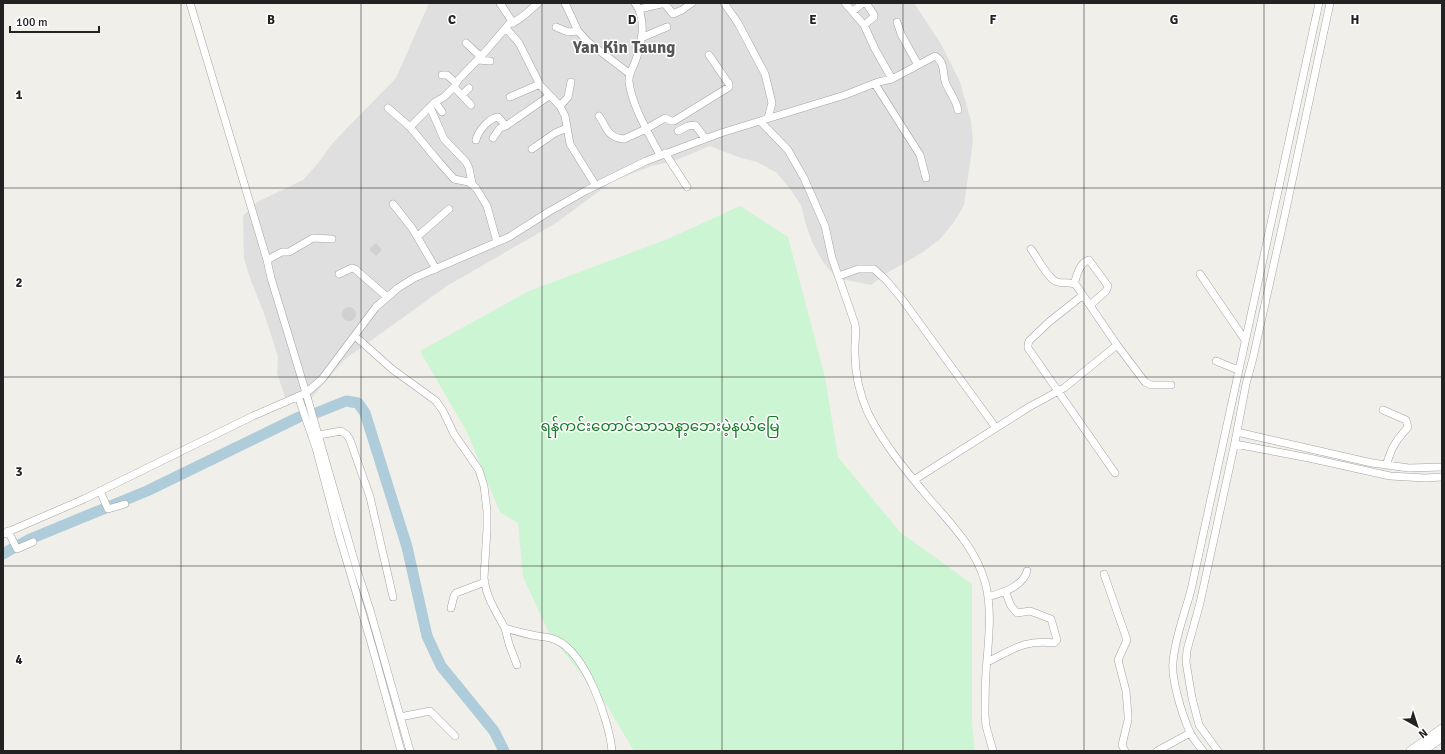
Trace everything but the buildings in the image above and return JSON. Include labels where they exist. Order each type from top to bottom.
[{"type":"street","points":[[190,3],[267,260],[347,564],[389,691],[400,717],[410,751]]},
{"type":"street","points":[[500,3],[513,23]]},
{"type":"street","points":[[410,127],[433,104],[444,97],[509,24],[513,23],[538,3]]},
{"type":"street","points":[[565,3],[578,31],[588,42],[630,74]]},
{"type":"street","points":[[687,187],[646,129],[629,81],[641,38],[642,23],[637,6],[665,4],[673,14],[692,3]]},
{"type":"street","points":[[724,3],[738,23],[765,74],[772,103],[768,118]]},
{"type":"street","points":[[863,3],[849,6],[864,25],[875,49],[892,79]]},
{"type":"street","points":[[864,25],[874,15],[866,3]]},
{"type":"street","points":[[1203,751],[1190,733],[1181,709],[1172,662],[1191,590],[1319,3]]},
{"type":"street","points":[[1218,751],[1199,724],[1192,698],[1186,662],[1187,650],[1200,603],[1235,443],[1246,384],[1287,205],[1330,3]]},
{"type":"street","points":[[897,22],[901,34],[918,65]]},
{"type":"street","points":[[556,27],[568,32],[578,31]]},
{"type":"street","points":[[641,38],[667,27]]},
{"type":"street","points":[[506,28],[519,43],[540,84],[549,96],[560,106],[565,116],[570,144],[596,186]]},
{"type":"street","points":[[466,43],[479,58],[490,61]]},
{"type":"street","points":[[599,116],[607,131],[620,138],[626,138],[665,118],[674,121],[729,88],[729,84],[709,55]]},
{"type":"street","points":[[33,542],[20,549],[17,549],[12,539],[6,533],[100,491],[240,422],[302,394],[322,379],[376,307],[405,283],[509,237],[550,211],[596,186],[663,154],[705,138],[892,79],[935,56],[939,58],[944,71],[945,82],[956,101],[958,110]]},
{"type":"street","points":[[442,75],[447,75],[471,105]]},
{"type":"street","points":[[560,106],[568,97],[571,82]]},
{"type":"street","points":[[510,97],[540,84]]},
{"type":"street","points":[[875,84],[920,155],[926,178]]},
{"type":"street","points":[[462,95],[469,88]]},
{"type":"street","points":[[493,138],[500,128],[506,126],[549,96]]},
{"type":"street","points":[[433,104],[442,112]]},
{"type":"street","points":[[433,104],[444,139],[470,168],[472,183],[486,204],[497,242]]},
{"type":"street","points":[[388,108],[410,127],[452,177],[472,183]]},
{"type":"street","points":[[476,140],[477,135],[485,124],[496,117],[498,117],[506,126]]},
{"type":"street","points":[[760,121],[788,150],[804,178],[825,226],[832,258],[857,332],[855,353],[856,371],[859,387],[868,412],[885,441],[914,480],[967,542],[982,572],[988,597],[989,640],[985,715],[986,726],[993,751]]},
{"type":"street","points":[[678,131],[688,126],[695,125],[705,138]]},
{"type":"street","points":[[532,149],[555,133],[567,128]]},
{"type":"street","points":[[393,204],[418,236],[436,269]]},
{"type":"street","points":[[418,236],[449,209]]},
{"type":"street","points":[[267,260],[282,252],[289,252],[313,238],[332,239]]},
{"type":"street","points":[[1031,249],[1052,280],[1059,283],[1074,284],[1145,382],[1151,385],[1171,384]]},
{"type":"street","points":[[1074,284],[1084,262],[1089,260],[1108,286],[1106,291],[1090,305]]},
{"type":"street","points":[[339,274],[352,268],[355,269],[387,297]]},
{"type":"street","points":[[839,276],[858,269],[874,269],[886,280],[902,298],[996,428]]},
{"type":"street","points":[[1200,274],[1245,340]]},
{"type":"street","points":[[1083,295],[1049,322],[1029,341],[1028,345],[1030,352],[1115,473]]},
{"type":"street","points":[[355,336],[392,369],[436,401],[454,434],[479,470],[484,486],[487,511],[485,582],[492,606],[505,628],[517,665]]},
{"type":"street","points":[[914,480],[996,428],[1064,388],[1117,345]]},
{"type":"street","points":[[1216,361],[1238,370]]},
{"type":"street","points":[[302,394],[319,435],[357,570],[370,610],[401,751]]},
{"type":"street","points":[[1383,410],[1406,420],[1408,423],[1408,427],[1392,449],[1386,465]]},
{"type":"street","points":[[319,435],[341,431],[347,435],[350,440],[370,497],[393,597]]},
{"type":"street","points":[[1237,433],[1337,456],[1386,465],[1420,468],[1442,467]]},
{"type":"street","points":[[1235,443],[1390,476],[1425,478],[1442,477]]},
{"type":"street","points":[[100,491],[107,508],[111,509],[125,504]]},
{"type":"street","points":[[988,597],[1005,591],[1022,580],[1027,571]]},
{"type":"street","points":[[1104,574],[1127,640],[1118,660],[1126,691],[1128,720],[1122,745],[1125,751]]},
{"type":"street","points":[[451,608],[456,593],[485,582]]},
{"type":"street","points":[[987,662],[1022,644],[1037,641],[1054,643],[1057,640],[1051,619],[1030,611],[1016,612],[1005,591]]},
{"type":"street","points":[[505,628],[548,637],[562,643],[569,649],[587,675],[602,708],[610,733],[612,751]]},
{"type":"street","points":[[400,717],[430,711],[455,736]]},
{"type":"street","points":[[1411,751],[1442,729]]},
{"type":"street","points":[[1157,751],[1190,733]]},
{"type":"street","points":[[1422,751],[1442,737]]},
{"type":"shaded area","points":[[429,3],[914,3],[941,44],[960,82],[971,121],[973,141],[964,205],[954,222],[940,239],[923,252],[887,273],[871,285],[836,278],[823,262],[813,244],[801,205],[777,173],[757,162],[738,157],[710,146],[674,161],[652,166],[613,181],[556,223],[447,286],[344,360],[303,408],[285,397],[277,373],[278,357],[244,259],[243,216],[257,202],[303,180],[332,144],[396,78]]},
{"type":"shaded area","points":[[376,243],[382,250],[376,256],[369,249]]},
{"type":"shaded area","points":[[349,307],[354,309],[356,314],[354,319],[349,321],[344,319],[342,314],[344,309]]},
{"type":"green space","name":"ရန်ကင်းတောင်သာသနာ့ဘေးမဲ့နယ်မြေ","points":[[740,206],[788,237],[825,377],[838,457],[900,532],[972,584],[972,724],[975,751],[634,751],[608,707],[550,635],[523,577],[518,523],[500,512],[467,432],[420,351],[529,291],[670,238]]},
{"type":"waterway","points":[[316,413],[346,401],[358,403],[365,413],[407,547],[427,636],[441,666],[494,731],[504,751]]},
{"type":"waterway","points":[[3,554],[30,539],[147,491],[299,417]]},
{"type":"district","name":"Yan Kin Taung","points":[[624,47]]}]
